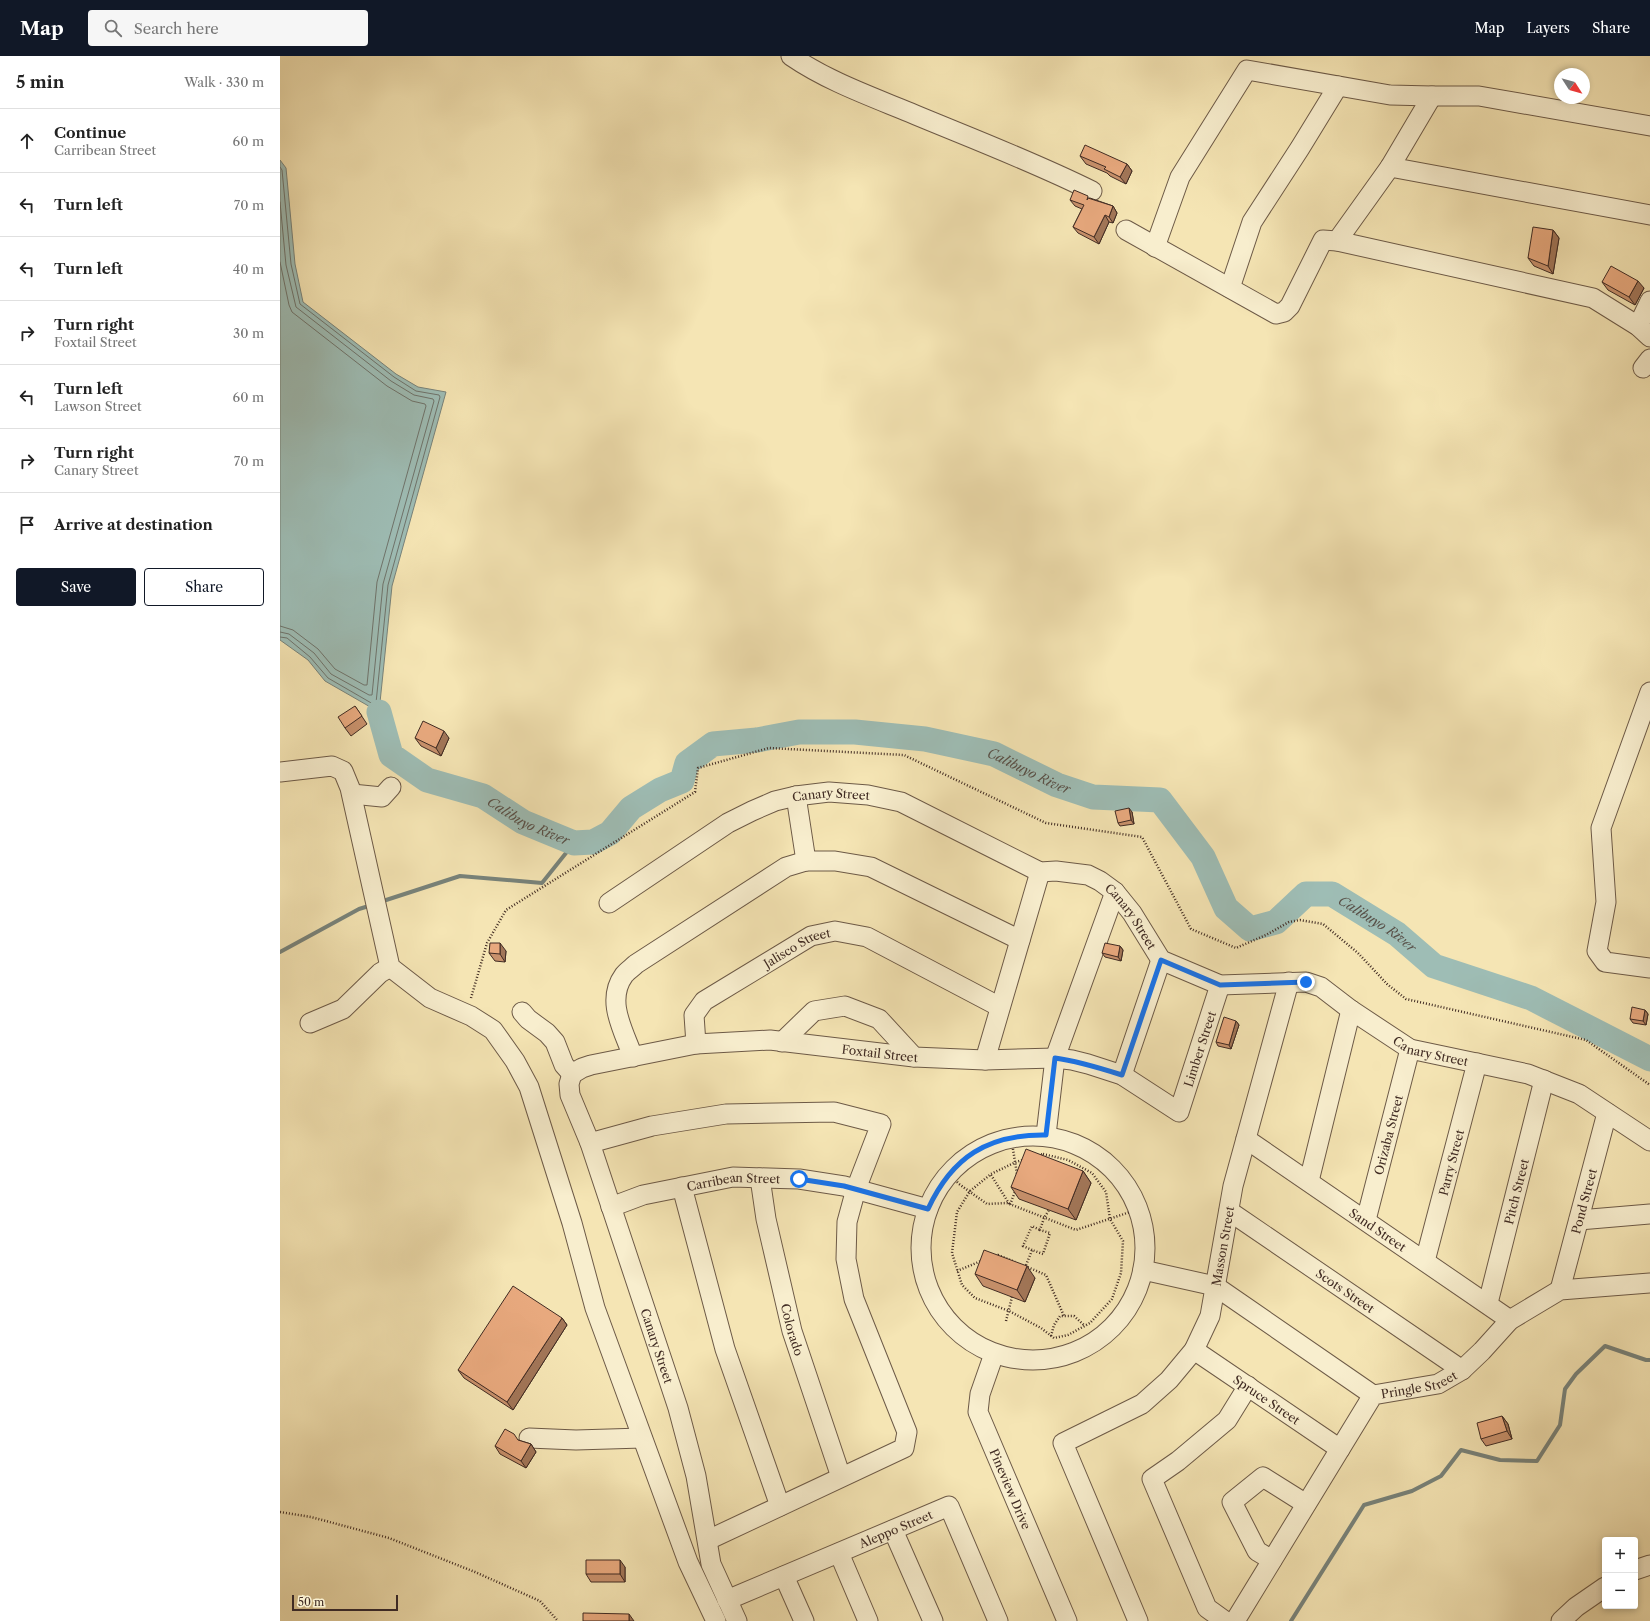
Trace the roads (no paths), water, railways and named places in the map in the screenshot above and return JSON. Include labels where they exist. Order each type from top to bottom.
[{"type":"street","points":[[791,56],[874,98],[1058,174],[1092,191]]},
{"type":"street","points":[[1155,247],[1180,177],[1247,70],[1390,95],[1479,96],[1650,126]]},
{"type":"street","points":[[1230,288],[1252,222],[1338,86]]},
{"type":"street","points":[[1337,241],[1390,167],[1432,96]]},
{"type":"street","points":[[1390,167],[1650,215]]},
{"type":"street","points":[[1126,230],[1276,314],[1284,312],[1290,306],[1322,240],[1337,241],[1593,298],[1644,331],[1650,301]]},
{"type":"street","points":[[1650,692],[1601,828],[1606,902],[1597,951],[1605,962],[1650,968]]},
{"type":"street","points":[[280,772],[332,766],[343,771],[352,794],[388,963],[430,998],[471,1016],[493,1030],[529,1087],[572,1223],[595,1308],[688,1562],[716,1621]]},
{"type":"street","points":[[352,794],[382,797],[391,786]]},
{"type":"street","name":"Canary Street","points":[[609,903],[728,823],[775,801],[796,796],[829,792],[868,795],[901,802],[1040,872],[1056,871],[1088,875],[1100,881],[1115,892],[1132,914],[1161,960],[1220,985],[1306,982],[1321,987],[1350,1010],[1410,1049],[1528,1074],[1544,1080],[1579,1094],[1650,1141]]},
{"type":"street","points":[[796,796],[806,861]]},
{"type":"street","points":[[633,1057],[617,1015],[615,1002],[618,988],[624,975],[636,964],[786,867],[806,861],[835,861],[871,867],[1020,940]]},
{"type":"street","points":[[985,1060],[1040,872]]},
{"type":"street","points":[[1046,1135],[1055,1058],[1115,892]]},
{"type":"street","name":"Jalisco Street","points":[[696,1044],[694,1015],[704,1001],[811,936],[835,931],[867,937],[1000,1007]]},
{"type":"street","points":[[1122,1075],[1161,960]]},
{"type":"street","points":[[310,1023],[343,1008],[380,973],[388,963]]},
{"type":"street","name":"Masson Street","points":[[1138,1621],[1063,1443],[1142,1404],[1169,1380],[1194,1350],[1210,1316],[1233,1186],[1289,982]]},
{"type":"street","name":"Limber Street","points":[[1179,1112],[1220,985]]},
{"type":"street","points":[[782,1042],[814,1011],[845,1006],[879,1019],[914,1057]]},
{"type":"street","points":[[1309,1181],[1350,1010]]},
{"type":"street","points":[[522,1012],[528,1019],[547,1033],[555,1042],[564,1065],[572,1074]]},
{"type":"street","name":"Foxtail Street","points":[[572,1074],[591,1065],[696,1044],[770,1040],[914,1057],[985,1060],[1055,1058],[1083,1063],[1122,1075],[1179,1112]]},
{"type":"street","name":"Orizaba Street","points":[[1366,1220],[1410,1049]]},
{"type":"street","name":"Parry Street","points":[[1425,1260],[1477,1064]]},
{"type":"street","name":"Canary Street","points":[[572,1074],[569,1084],[570,1095],[590,1143],[678,1408],[696,1476],[711,1564],[736,1621]]},
{"type":"street","name":"Pitch Street","points":[[1488,1303],[1544,1080]]},
{"type":"street","points":[[590,1143],[652,1126],[726,1114],[834,1112],[881,1124],[856,1189],[847,1222],[846,1259],[854,1299],[908,1432],[904,1448],[708,1540]]},
{"type":"street","name":"Pond Street","points":[[1560,1290],[1608,1113]]},
{"type":"street","points":[[1046,1135],[1076,1143],[1103,1159],[1124,1181],[1139,1209],[1144,1229],[1146,1250],[1143,1270],[1133,1298],[1117,1322],[1095,1341],[1069,1354],[1041,1360],[1017,1359],[994,1354],[976,1345],[959,1333],[941,1313],[928,1289],[922,1263],[921,1235],[928,1209],[936,1190],[949,1173],[967,1157],[988,1144],[1011,1137],[1046,1135]]},
{"type":"street","name":"Sand Street","points":[[1246,1139],[1488,1303],[1510,1320]]},
{"type":"street","name":"Carribean Street","points":[[611,1207],[643,1195],[733,1177],[799,1179],[856,1189],[928,1209]]},
{"type":"street","name":"Colorado","points":[[760,1178],[766,1220],[792,1331],[841,1477]]},
{"type":"street","points":[[682,1187],[725,1349],[780,1506]]},
{"type":"street","name":"Scots Street","points":[[1229,1210],[1462,1370]]},
{"type":"street","points":[[1579,1220],[1650,1214]]},
{"type":"street","points":[[1143,1270],[1216,1286],[1373,1395]]},
{"type":"street","name":"Pringle Street","points":[[1235,1621],[1373,1395],[1438,1384],[1462,1370],[1482,1351],[1510,1320],[1560,1290],[1650,1283]]},
{"type":"street","name":"Spruce Street","points":[[1194,1350],[1340,1449]]},
{"type":"street","name":"Pineview Drive","points":[[994,1354],[980,1394],[978,1412],[1067,1621]]},
{"type":"street","points":[[1225,1621],[1207,1608],[1152,1479],[1227,1420],[1248,1386]]},
{"type":"street","points":[[529,1438],[576,1440],[642,1438]]},
{"type":"street","points":[[1272,1560],[1257,1551],[1232,1502],[1263,1476],[1306,1504]]},
{"type":"street","name":"Aleppo Street","points":[[728,1600],[949,1506],[998,1621]]},
{"type":"street","points":[[894,1530],[933,1621]]},
{"type":"street","points":[[839,1553],[868,1621]]},
{"type":"street","points":[[1638,1569],[1650,1565]]},
{"type":"street","points":[[784,1576],[804,1621]]},
{"type":"street","points":[[1561,1621],[1576,1607],[1602,1589]]},
{"type":"water","points":[[280,160],[286,168],[295,264],[303,302],[396,374],[418,387],[446,392],[392,586],[379,712],[325,681],[308,660],[280,640]]},
{"type":"waterway","name":"Calibuyo River","points":[[379,712],[391,755],[427,780],[483,796],[523,822],[574,843],[593,842],[610,833],[631,808],[660,790],[682,781],[687,763],[713,744],[757,740],[799,732],[855,732],[925,739],[994,754],[1057,785],[1093,797],[1160,800],[1203,857],[1226,908],[1250,929],[1276,922],[1306,894],[1332,894],[1397,934],[1434,966],[1531,998],[1650,1059]]},
{"type":"waterway","points":[[380,902],[460,876],[542,883],[574,843]]},
{"type":"waterway","points":[[280,952],[359,909],[372,905]]},
{"type":"waterway","points":[[1291,1621],[1364,1505],[1412,1491],[1441,1476],[1461,1450],[1500,1460],[1537,1461],[1560,1425],[1565,1389],[1576,1374],[1605,1346],[1650,1360]]}]
